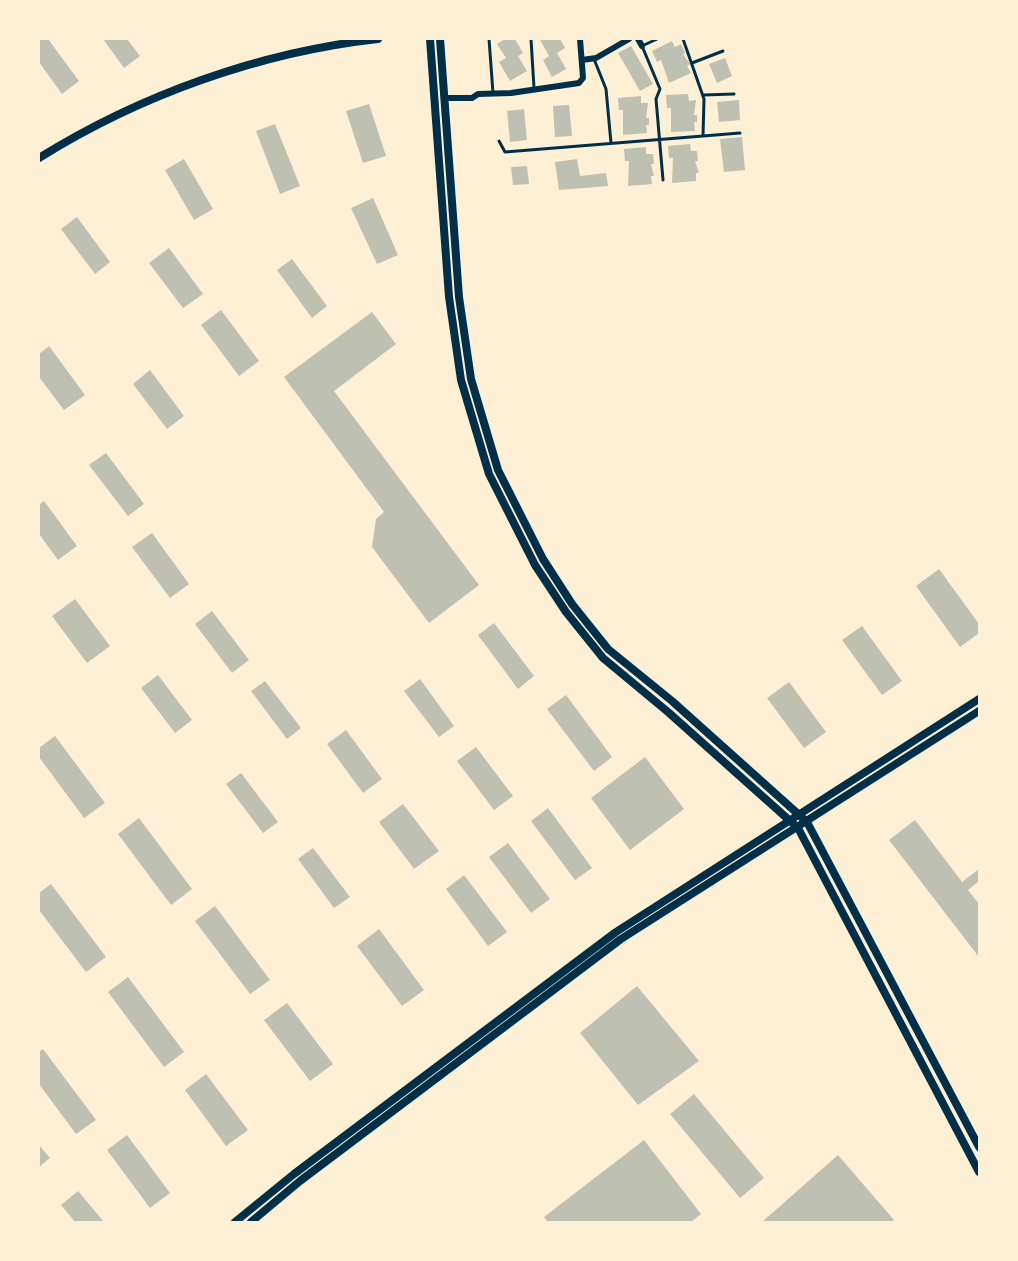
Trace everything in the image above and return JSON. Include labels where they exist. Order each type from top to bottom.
[{"type":"main road","points":[[430,39],[449,297],[461,380],[489,474],[536,565],[566,612],[603,658],[798,828],[979,1172]]},
{"type":"main road","points":[[440,39],[459,297],[471,379],[498,470],[543,559],[572,604],[608,649],[801,814],[807,822],[979,1147]]},
{"type":"street","points":[[39,158],[70,139],[162,95],[260,62],[378,39]]},
{"type":"street","points":[[444,98],[472,98],[478,94],[535,90],[579,83],[583,78],[580,39]]},
{"type":"street","points":[[582,60],[594,59],[629,39]]},
{"type":"street","points":[[638,39],[642,46]]},
{"type":"street","points":[[235,1222],[312,1160],[616,932],[979,699]]},
{"type":"street","points":[[251,1222],[309,1174],[621,939],[979,711]]},
{"type":"lane","points":[[489,39],[493,93]]},
{"type":"lane","points":[[531,39],[535,90]]},
{"type":"lane","points":[[657,39],[642,46],[660,88],[656,99],[663,180]]},
{"type":"lane","points":[[683,39],[703,95],[703,136]]},
{"type":"lane","points":[[692,63],[723,51]]},
{"type":"lane","points":[[594,59],[606,89],[611,142]]},
{"type":"lane","points":[[703,95],[734,93]]},
{"type":"lane","points":[[499,141],[505,152],[740,133]]},
{"type":"building","points":[[39,39],[48,39],[79,81],[62,94],[39,62]]},
{"type":"building","points":[[103,39],[127,39],[140,56],[124,68]]},
{"type":"building","points":[[505,39],[515,39],[523,53],[518,56],[527,71],[510,81],[499,62],[506,58],[497,44]]},
{"type":"building","points":[[560,39],[565,48],[557,53],[566,69],[552,77],[543,60],[549,56],[540,40]]},
{"type":"building","points":[[672,41],[675,47],[681,44],[685,53],[683,54],[690,64],[687,66],[691,73],[669,83],[661,60],[657,62],[652,51]]},
{"type":"building","points":[[631,46],[653,84],[640,91],[618,53]]},
{"type":"building","points":[[725,58],[732,76],[717,83],[709,64]]},
{"type":"building","points":[[688,94],[689,101],[696,100],[695,131],[671,132],[671,108],[667,108],[666,95]]},
{"type":"building","points":[[641,96],[641,103],[648,103],[647,133],[623,135],[623,110],[619,110],[618,98]]},
{"type":"building","points":[[739,100],[740,120],[719,122],[717,102]]},
{"type":"building","points":[[369,104],[386,156],[363,163],[346,111]]},
{"type":"building","points":[[569,105],[572,136],[555,137],[553,106]]},
{"type":"building","points":[[524,109],[527,140],[510,142],[507,111]]},
{"type":"building","points":[[275,124],[300,186],[280,194],[256,131]]},
{"type":"building","points":[[742,137],[745,170],[724,172],[720,139]]},
{"type":"building","points":[[690,144],[691,151],[697,151],[698,161],[695,161],[699,173],[696,173],[696,181],[672,183],[673,158],[669,158],[668,146]]},
{"type":"building","points":[[646,147],[646,154],[653,154],[652,184],[628,186],[629,161],[625,161],[624,149]]},
{"type":"building","points":[[184,159],[213,209],[194,220],[165,170]]},
{"type":"building","points":[[577,159],[580,176],[606,173],[608,186],[559,190],[555,162]]},
{"type":"building","points":[[527,166],[529,184],[513,185],[511,167]]},
{"type":"building","points":[[373,198],[398,255],[377,264],[351,208]]},
{"type":"building","points":[[77,217],[110,262],[95,274],[61,229]]},
{"type":"building","points":[[169,248],[203,294],[183,308],[149,263]]},
{"type":"building","points":[[292,259],[327,306],[312,318],[277,270]]},
{"type":"building","points":[[221,310],[259,361],[239,376],[201,325]]},
{"type":"building","points":[[372,312],[396,344],[334,391],[479,585],[429,623],[372,547],[376,519],[384,512],[284,377]]},
{"type":"building","points":[[49,346],[85,395],[64,410],[39,377],[39,354]]},
{"type":"building","points":[[150,370],[184,416],[167,429],[133,384]]},
{"type":"building","points":[[106,453],[144,504],[128,516],[89,465]]},
{"type":"building","points":[[44,501],[77,546],[58,560],[39,534],[39,505]]},
{"type":"building","points":[[152,533],[189,584],[170,598],[132,547]]},
{"type":"building","points":[[939,569],[979,624],[979,633],[960,647],[916,586]]},
{"type":"building","points":[[75,599],[110,646],[87,663],[52,616]]},
{"type":"building","points":[[212,611],[249,660],[232,673],[195,624]]},
{"type":"building","points":[[494,623],[534,676],[518,689],[478,635]]},
{"type":"building","points":[[862,626],[902,681],[882,695],[842,640]]},
{"type":"building","points":[[158,675],[192,720],[175,733],[141,688]]},
{"type":"building","points":[[420,679],[454,726],[439,737],[404,691]]},
{"type":"building","points":[[265,681],[301,728],[287,739],[251,691]]},
{"type":"building","points":[[789,682],[826,732],[804,748],[767,698]]},
{"type":"building","points":[[566,695],[612,757],[594,771],[547,709]]},
{"type":"building","points":[[346,730],[382,779],[363,793],[327,744]]},
{"type":"building","points":[[55,736],[105,803],[84,818],[39,757],[39,748]]},
{"type":"building","points":[[476,747],[513,796],[494,810],[457,761]]},
{"type":"building","points":[[645,757],[684,809],[630,850],[591,798]]},
{"type":"building","points":[[241,773],[278,822],[263,833],[226,784]]},
{"type":"building","points":[[403,804],[439,851],[414,869],[379,822]]},
{"type":"building","points":[[548,808],[592,868],[575,880],[531,821]]},
{"type":"building","points":[[139,818],[192,889],[171,905],[118,834]]},
{"type":"building","points":[[915,820],[962,882],[979,869],[979,881],[968,890],[979,904],[979,957],[889,840]]},
{"type":"building","points":[[508,843],[550,899],[531,913],[489,857]]},
{"type":"building","points":[[313,848],[350,897],[334,908],[298,859]]},
{"type":"building","points":[[464,875],[507,932],[488,946],[446,889]]},
{"type":"building","points":[[51,884],[106,957],[86,972],[39,910],[39,893]]},
{"type":"building","points":[[215,906],[270,980],[250,994],[195,921]]},
{"type":"building","points":[[379,929],[424,990],[402,1006],[357,946]]},
{"type":"building","points":[[128,977],[184,1052],[164,1067],[108,992]]},
{"type":"building","points":[[637,986],[699,1061],[638,1105],[580,1033]]},
{"type":"building","points":[[287,1003],[333,1064],[310,1081],[264,1020]]},
{"type":"building","points":[[43,1049],[96,1120],[76,1134],[39,1084],[39,1052]]},
{"type":"building","points":[[206,1074],[248,1130],[226,1146],[185,1090]]},
{"type":"building","points":[[694,1094],[764,1178],[740,1198],[670,1114]]},
{"type":"building","points":[[127,1135],[170,1193],[150,1208],[107,1150]]},
{"type":"building","points":[[644,1140],[701,1214],[691,1222],[548,1222],[544,1217]]},
{"type":"building","points":[[39,1145],[50,1158],[39,1167]]},
{"type":"building","points":[[838,1155],[894,1220],[892,1222],[762,1222]]},
{"type":"building","points":[[78,1191],[104,1222],[75,1222],[61,1205]]}]
